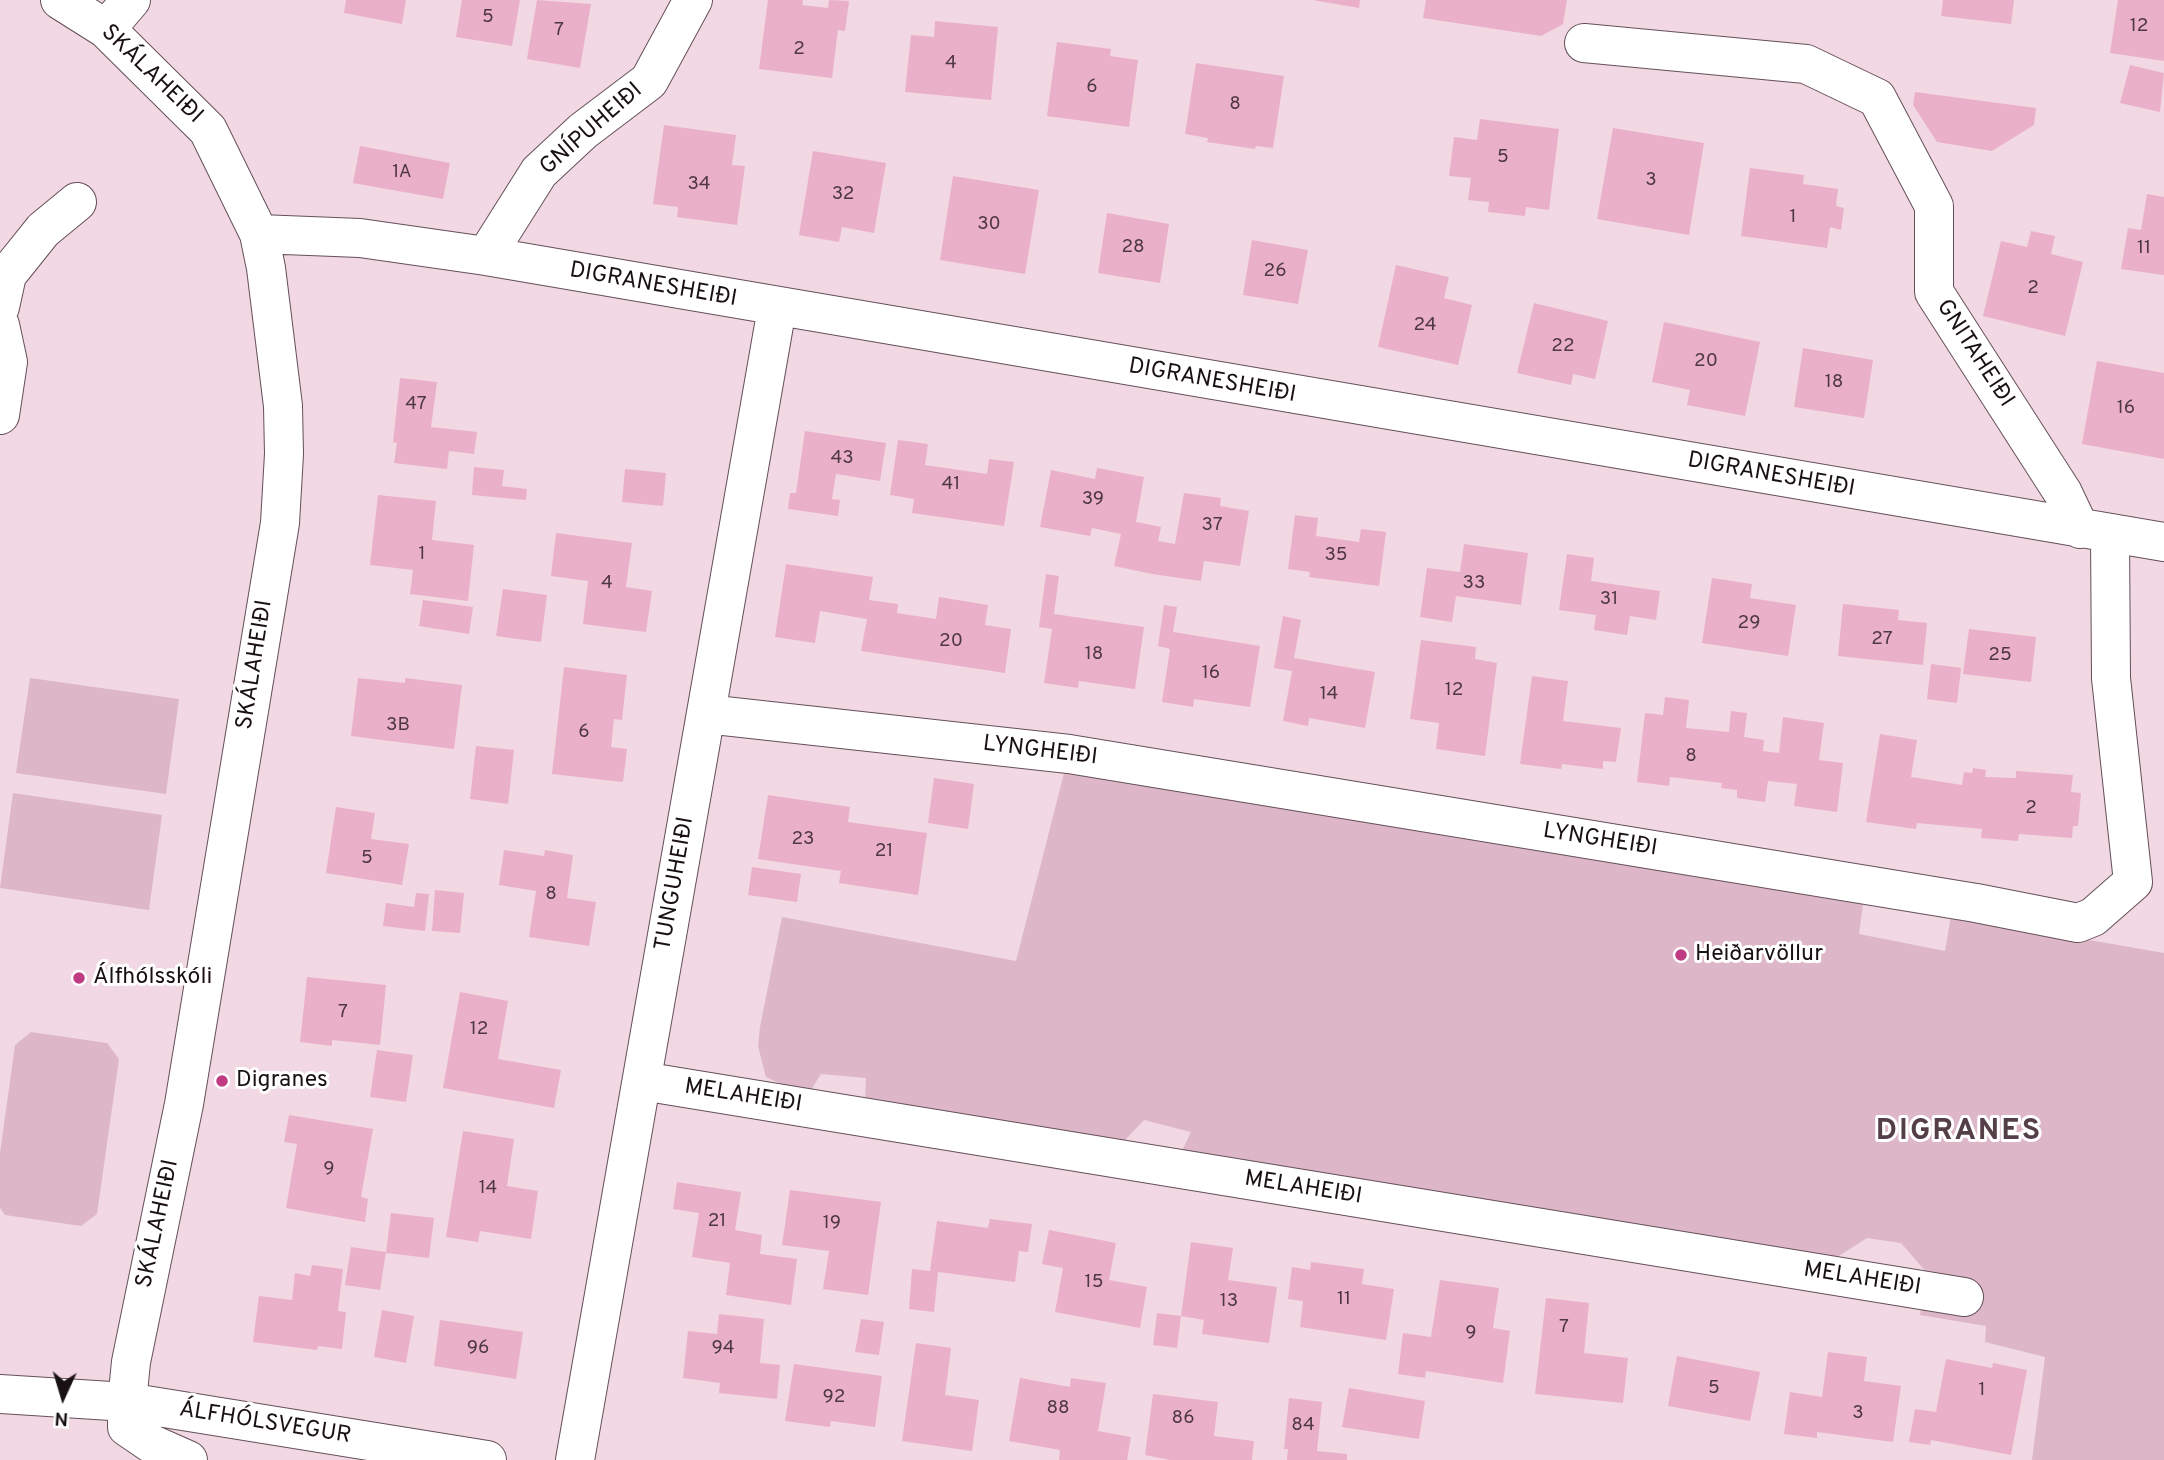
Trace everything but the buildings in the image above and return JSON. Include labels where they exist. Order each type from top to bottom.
[{"type":"street","name":"SKÁLAHEIÐI","points":[[60,0],[106,29],[208,130],[259,234],[266,268],[283,406],[284,454],[280,523],[184,1104],[131,1362],[127,1402]]},
{"type":"street","points":[[106,29],[131,0]]},
{"type":"street","name":"GNÍPUHEIÐI","points":[[486,256],[539,172],[583,131],[649,80],[693,0]]},
{"type":"street","name":"GNITAHEIÐI","points":[[1584,43],[1806,64],[1877,98],[1934,206],[1934,292],[2063,493],[2095,531]]},
{"type":"street","points":[[0,307],[7,275],[43,230],[77,202]]},
{"type":"street","name":"DIGRANESHEIÐI","points":[[259,234],[360,238],[486,256],[777,308],[2164,542]]},
{"type":"street","name":"TUNGUHEIÐI","points":[[575,1460],[777,308]]},
{"type":"street","points":[[0,325],[8,362],[0,415]]},
{"type":"street","name":"LYNGHEIÐI","points":[[706,714],[1069,754],[1976,903],[2078,923],[2092,917],[2133,882],[2095,531]]},
{"type":"street","name":"MELAHEIÐI","points":[[642,1081],[1964,1297]]},
{"type":"street","name":"ÁLFHÓLSVEGUR","points":[[0,1394],[127,1402],[486,1460]]},
{"type":"street","name":"ÁLFHÓLSVEGUR","points":[[127,1402],[127,1427],[152,1444],[188,1460]]},
{"type":"shaded area","points":[[30,678],[179,699],[166,794],[16,773]]},
{"type":"shaded area","points":[[1069,754],[1863,904],[1859,934],[1945,951],[1951,916],[2164,953],[2164,1460],[2032,1460],[2045,1357],[1985,1342],[1986,1326],[1920,1315],[1927,1273],[1901,1243],[1867,1238],[1834,1259],[1182,1151],[1191,1132],[1144,1120],[1124,1141],[865,1101],[866,1078],[821,1074],[807,1096],[766,1077],[758,1046],[782,917],[1016,961]]},
{"type":"shaded area","points":[[13,793],[162,815],[149,910],[0,888]]},
{"type":"shaded area","points":[[31,1032],[107,1043],[119,1059],[97,1214],[81,1226],[5,1215],[0,1208],[0,1153],[15,1045]]},
{"type":"place","name":"Heiðarvöllur","points":[[1681,955]]},
{"type":"place","name":"Álfhólsskóli","points":[[79,978]]},
{"type":"place","name":"Digranes","points":[[222,1081]]},
{"type":"district","name":"DIGRANES","points":[[1959,1133]]}]
